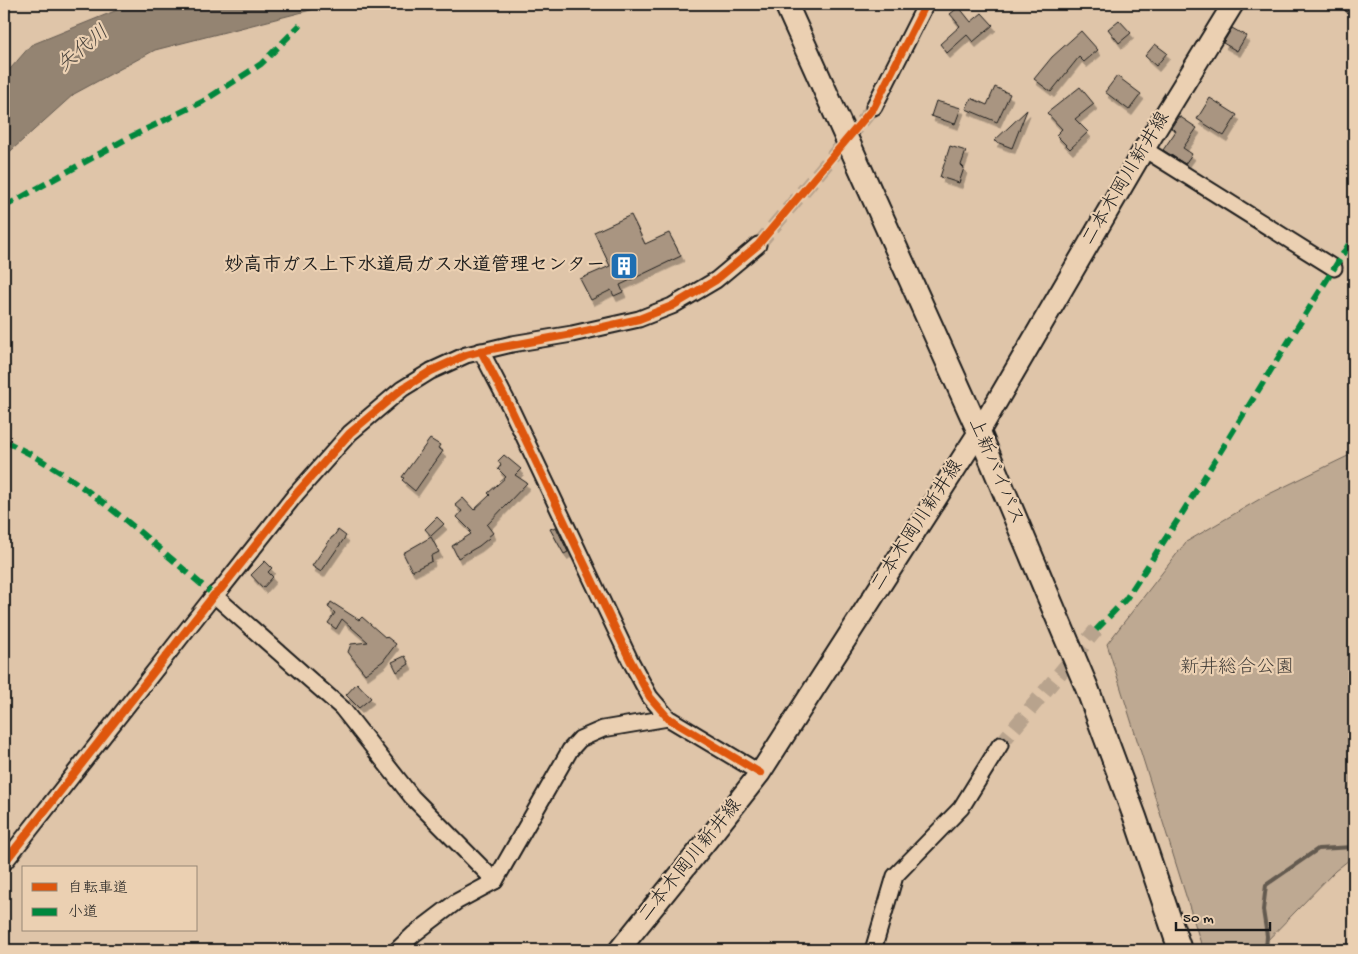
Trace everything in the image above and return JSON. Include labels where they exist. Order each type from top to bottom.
[{"type":"highway","name":"上新バイパス","points":[[786,4],[979,432],[1087,688],[1135,817],[1180,950]]},
{"type":"main road","name":"二本木岡川新井線","points":[[619,950],[760,773],[979,432],[1144,149],[1233,4]]},
{"type":"street","points":[[874,107],[926,4]]},
{"type":"street","points":[[1144,149],[1334,268]]},
{"type":"street","points":[[4,863],[214,595],[221,590],[296,494],[350,433],[402,389],[424,375],[466,355],[639,319],[672,306],[716,280],[758,245]]},
{"type":"street","points":[[481,351],[510,406],[630,660],[650,697],[668,718],[760,773]]},
{"type":"street","points":[[214,595],[342,708],[412,797],[495,881]]},
{"type":"street","points":[[397,950],[414,934],[456,902],[495,881],[570,750],[580,739],[603,729],[668,718]]},
{"type":"street","points":[[872,950],[895,876],[961,808],[1000,745]]},
{"type":"green space","name":"新井総合公園","points":[[1354,453],[1354,856],[1335,871],[1258,950],[1203,950],[1107,644],[1186,542],[1265,496]]},
{"type":"water","name":"矢代川","points":[[132,4],[334,4],[155,50],[74,94],[4,157],[4,76],[31,45]]},
{"type":"building","points":[[959,7],[971,22],[982,13],[993,25],[973,42],[967,35],[947,53],[940,44],[960,26],[950,14]]},
{"type":"building","points":[[1119,20],[1131,33],[1119,43],[1108,29]]},
{"type":"building","points":[[1232,28],[1246,36],[1237,51],[1223,43]]},
{"type":"building","points":[[1081,31],[1098,50],[1084,62],[1079,57],[1051,92],[1034,79],[1052,57]]},
{"type":"building","points":[[1155,44],[1167,53],[1156,66],[1145,56]]},
{"type":"building","points":[[1117,76],[1141,94],[1129,110],[1105,92]]},
{"type":"building","points":[[995,87],[1010,94],[997,122],[966,109],[971,98],[987,105]]},
{"type":"building","points":[[1080,87],[1094,104],[1075,119],[1088,132],[1070,149],[1056,135],[1062,129],[1047,113]]},
{"type":"building","points":[[1210,98],[1237,115],[1224,136],[1197,119]]},
{"type":"building","points":[[936,101],[961,108],[955,124],[931,116]]},
{"type":"building","points":[[1027,110],[1012,148],[994,141]]},
{"type":"building","points":[[1179,116],[1197,128],[1183,148],[1192,154],[1185,164],[1163,150],[1176,131],[1171,128]]},
{"type":"building","points":[[950,146],[966,151],[961,165],[964,168],[959,183],[940,177]]},
{"type":"building","points":[[631,215],[645,244],[669,233],[681,256],[620,285],[623,292],[614,296],[611,290],[591,300],[580,279],[610,266],[594,232]]},
{"type":"building","points":[[430,439],[440,445],[438,448],[443,451],[415,491],[402,480],[404,478],[402,477]]},
{"type":"building","points":[[504,455],[521,469],[515,475],[527,483],[487,525],[493,533],[489,538],[458,558],[452,546],[471,534],[469,532],[471,531],[457,517],[462,511],[455,505],[463,498],[474,510],[490,495],[488,493],[506,477],[498,469],[501,465],[498,461]]},
{"type":"building","points":[[437,517],[444,524],[431,536],[425,529]]},
{"type":"building","points":[[556,527],[568,552],[564,554],[550,529]]},
{"type":"building","points":[[338,530],[346,536],[321,572],[312,566]]},
{"type":"building","points":[[431,537],[439,552],[431,556],[432,561],[412,571],[403,553]]},
{"type":"building","points":[[265,561],[272,568],[268,572],[273,577],[263,588],[251,575]]},
{"type":"building","points":[[331,602],[359,620],[362,617],[386,638],[396,644],[383,661],[365,674],[348,652],[351,644],[368,642],[342,619],[336,629],[328,623],[335,613],[328,607]]},
{"type":"building","points":[[405,656],[409,664],[397,672],[392,662]]},
{"type":"building","points":[[357,683],[371,698],[359,708],[346,695]]},
{"type":"waterway","points":[[1266,950],[1267,936],[1263,910],[1266,885],[1318,849],[1354,847]]},
{"type":"tunnel","points":[[758,245],[874,107]]},
{"type":"tunnel","points":[[1000,745],[1096,630]]},
{"type":"marked path","points":[[4,207],[128,138],[202,102],[261,64],[300,25]]},
{"type":"marked path","points":[[1096,630],[1126,599],[1181,515],[1354,236]]},
{"type":"marked path","points":[[4,441],[33,456],[88,491],[214,595]]},
{"type":"cycle path","points":[[4,863],[214,595],[221,589],[296,494],[350,433],[402,389],[431,371],[466,355],[639,319],[672,306],[716,280],[758,245],[874,107],[926,4]]},
{"type":"cycle path","points":[[481,351],[510,407],[630,660],[650,697],[668,718],[760,773]]},
{"type":"place","name":"妙高市ガス上下水道局ガス水道管理センター","points":[[624,266]]}]
